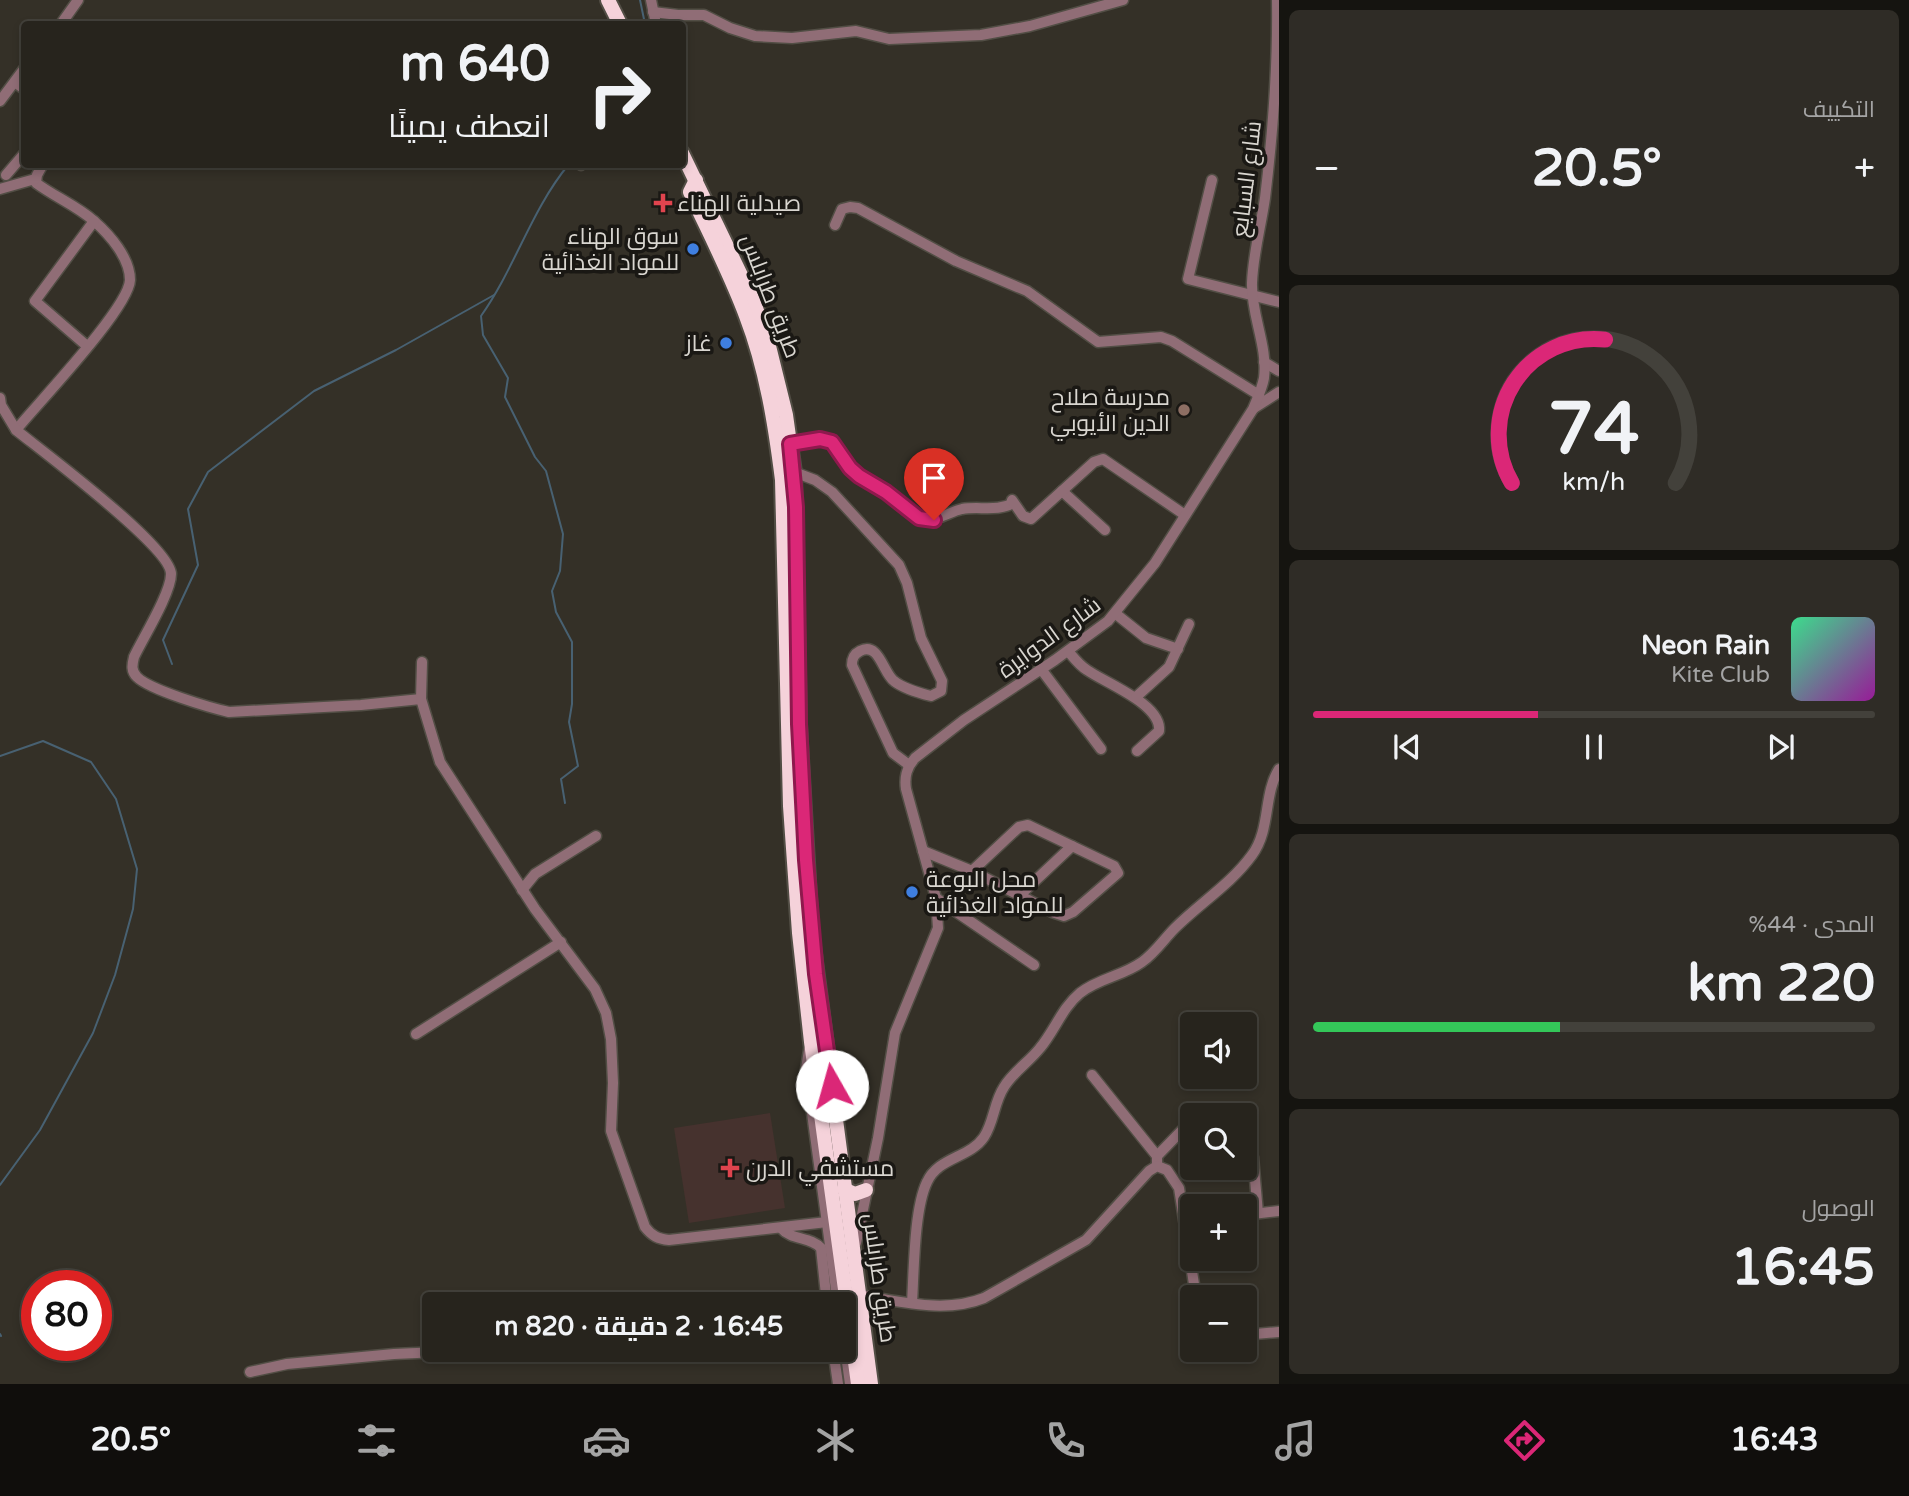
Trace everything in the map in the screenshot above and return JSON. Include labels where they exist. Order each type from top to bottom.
[{"type":"highway","points":[[607,0],[618,21]]},
{"type":"highway","name":"طريق طرابلس","points":[[686,161],[758,313],[778,377],[790,444],[794,472],[799,724],[811,931],[872,1384]]},
{"type":"highway","points":[[696,180],[690,192],[732,282],[758,351],[775,427],[780,466],[790,806],[799,933],[811,1042],[858,1384]]},
{"type":"highway","points":[[844,1189],[855,1194],[866,1190]]},
{"type":"street","points":[[63,21],[78,0]]},
{"type":"street","points":[[651,0],[655,21]]},
{"type":"street","points":[[653,12],[704,15],[743,34],[755,36],[792,38],[856,31],[889,39],[981,35],[1030,26],[1123,0]]},
{"type":"street","name":"شارع السبايع","points":[[1253,409],[1264,378],[1264,362],[1252,296],[1253,266],[1274,110],[1277,0]]},
{"type":"street","points":[[0,101],[21,73]]},
{"type":"street","points":[[15,82],[21,87]]},
{"type":"street","points":[[6,174],[21,157]]},
{"type":"street","points":[[0,189],[35,179],[41,168]]},
{"type":"street","points":[[16,430],[124,298],[130,277],[118,247],[94,221],[39,185],[35,179]]},
{"type":"street","points":[[1212,180],[1188,279],[1279,302]]},
{"type":"street","points":[[835,225],[842,209],[859,208],[949,257],[1027,291],[1098,342],[1161,337],[1172,341],[1259,395]]},
{"type":"street","points":[[87,346],[35,301],[94,221]]},
{"type":"street","points":[[1264,362],[1279,371]]},
{"type":"street","points":[[1253,409],[1279,392]]},
{"type":"street","points":[[0,398],[1,405],[16,430],[110,505],[168,561],[172,576],[168,589],[134,657],[132,666],[138,678],[159,689],[229,712],[421,699]]},
{"type":"street","name":"شارع الدوايرة","points":[[909,765],[964,720],[1068,651],[1116,614],[1155,564],[1253,409]]},
{"type":"street","points":[[790,444],[820,439],[832,442],[854,472],[924,519],[934,520],[961,509],[1002,508],[1013,502],[1023,516],[1031,519],[1094,462],[1103,458],[1185,515]]},
{"type":"street","points":[[794,472],[815,480],[832,492],[892,555],[907,583],[918,627],[942,681],[941,691],[931,696],[896,683],[889,677],[879,657],[872,650],[866,649],[854,656],[852,665],[893,753],[909,765],[905,789],[936,898],[938,916],[936,937],[906,1001],[895,1033],[878,1138],[853,1257]]},
{"type":"street","points":[[1062,491],[1105,530]]},
{"type":"street","points":[[1116,614],[1138,633],[1168,648],[1178,649]]},
{"type":"street","points":[[1136,697],[1169,667],[1189,624]]},
{"type":"street","points":[[1068,651],[1086,670],[1136,697],[1160,726],[1156,735],[1137,751]]},
{"type":"street","points":[[422,662],[421,699],[440,762],[522,890],[595,989],[606,1013],[611,1039],[613,1083],[611,1131],[645,1227],[651,1235],[669,1240],[827,1222]]},
{"type":"street","points":[[1041,669],[1101,749]]},
{"type":"street","points":[[912,1303],[920,1206],[929,1177],[943,1163],[980,1142],[988,1130],[1003,1088],[1042,1045],[1071,1001],[1095,983],[1144,961],[1176,927],[1234,876],[1247,861],[1261,840],[1272,788],[1279,769]]},
{"type":"street","points":[[923,851],[972,871],[1064,916],[1073,912],[1116,876],[1117,869],[1034,826],[1024,825],[972,871]]},
{"type":"street","points":[[522,890],[534,874],[596,836]]},
{"type":"street","points":[[1020,895],[1072,846]]},
{"type":"street","points":[[936,898],[1034,965]]},
{"type":"street","points":[[416,1034],[561,942]]},
{"type":"street","points":[[811,1042],[806,1069],[836,1292]]},
{"type":"street","points":[[1092,1075],[1157,1161],[1176,1181],[1180,1194]]},
{"type":"street","points":[[858,1295],[932,1306],[976,1301],[994,1293],[1086,1240],[1180,1134]]},
{"type":"street","points":[[1255,1180],[1258,1213],[1279,1211]]},
{"type":"street","points":[[781,1228],[790,1236],[816,1242],[821,1248],[826,1292]]},
{"type":"street","points":[[1257,1334],[1279,1332]]},
{"type":"street","points":[[250,1372],[287,1363],[422,1353]]},
{"type":"street","points":[[834,1362],[838,1384]]},
{"type":"street","points":[[847,1362],[850,1384]]},
{"type":"shaded area","name":"مستشفي الدرن","points":[[770,1113],[785,1208],[689,1223],[674,1128]]},
{"type":"waterway","points":[[640,0],[644,21]]},
{"type":"waterway","points":[[565,803],[561,779],[578,766],[569,722],[572,704],[572,642],[556,612],[552,591],[560,571],[563,534],[546,471],[535,457],[505,397],[508,378],[483,335],[481,316],[544,200],[566,168]]},
{"type":"waterway","points":[[172,664],[163,640],[198,565],[188,509],[208,472],[314,391],[396,350],[494,295]]},
{"type":"waterway","points":[[0,756],[43,741],[91,762],[116,799],[137,869],[133,909],[115,975],[93,1033],[40,1130],[0,1185]]},
{"type":"place","name":"صيدلية الهناء","points":[[663,203]]},
{"type":"place","name":"سوق الهناء للمواد الغذائية","points":[[693,249]]},
{"type":"place","name":"غاز","points":[[726,343]]},
{"type":"place","name":"مدرسة صلاح الدين الأيوبي","points":[[1184,410]]},
{"type":"place","name":"محل البوعة للمواد الغذائية","points":[[912,892]]},
{"type":"place","name":"مستشفي الدرن","points":[[730,1168]]},
{"type":"route","points":[[832,1086],[811,931],[806,860],[799,724],[796,507],[790,444],[827,439],[834,443],[850,468],[859,476],[886,492],[919,518],[934,520]]}]
